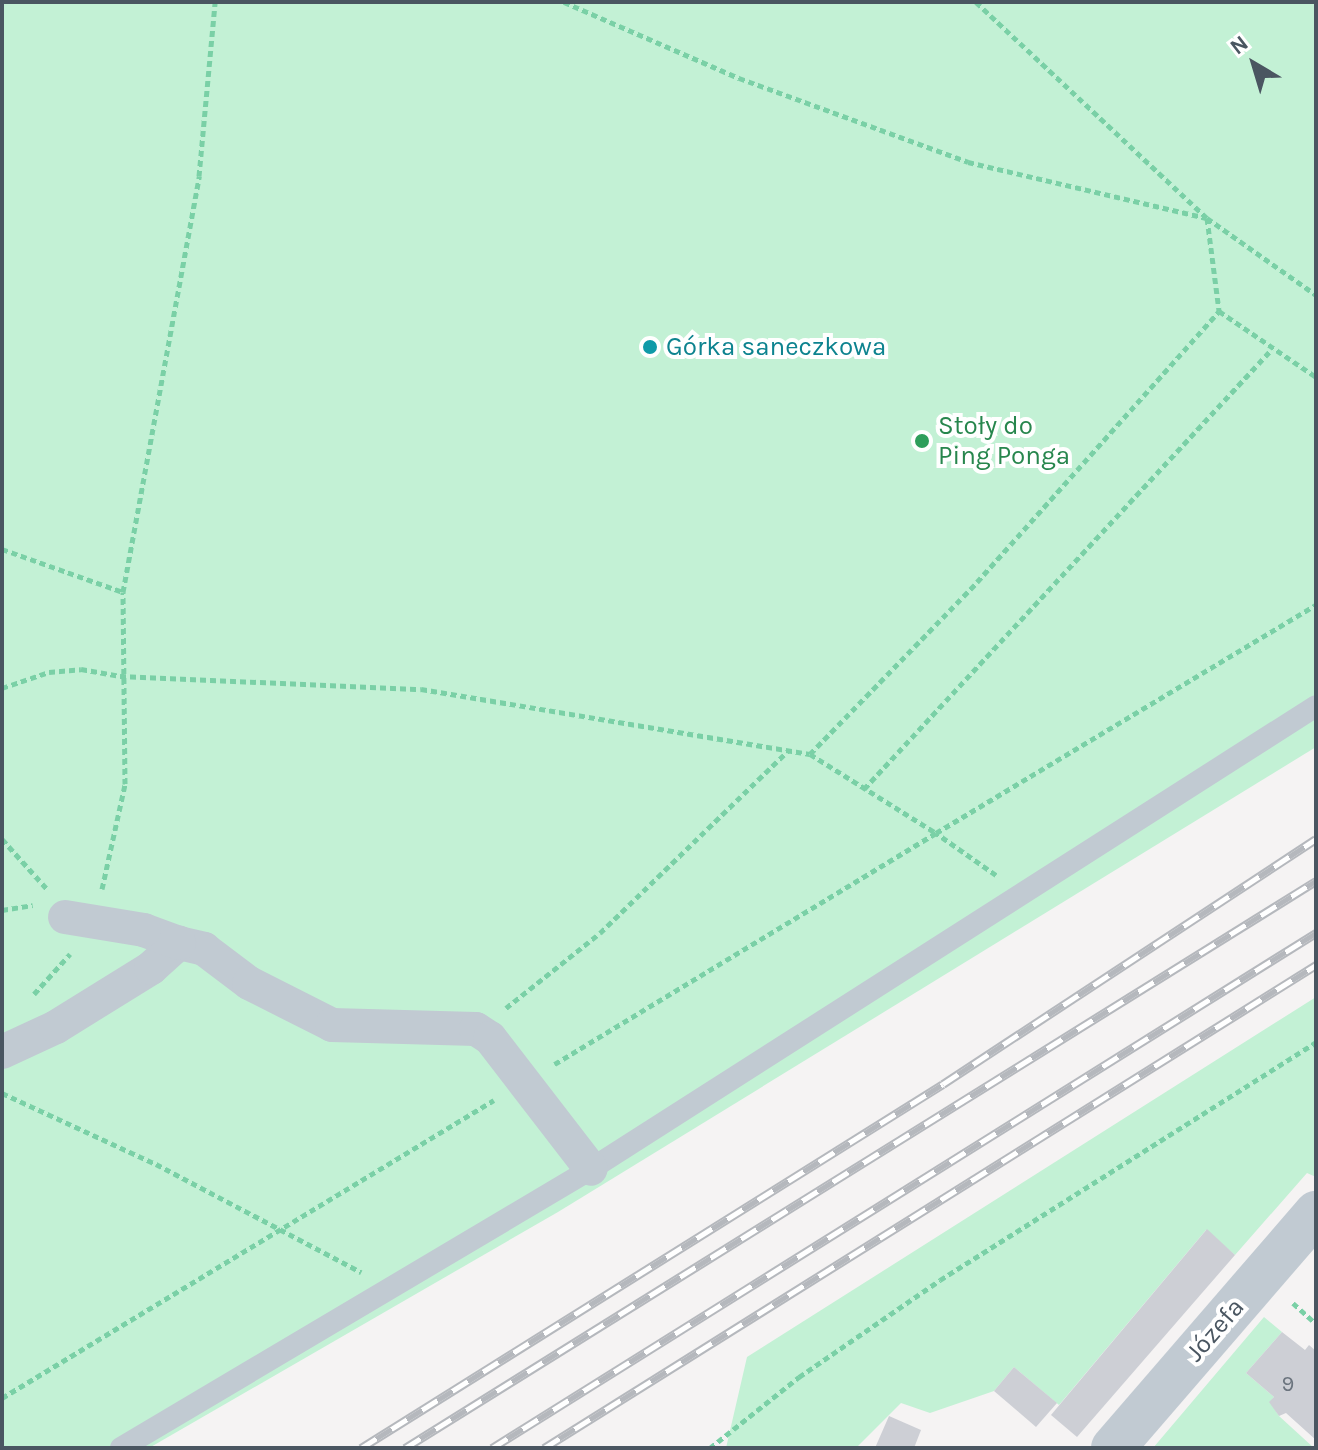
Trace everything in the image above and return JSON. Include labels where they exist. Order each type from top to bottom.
[{"type":"street","points":[[80,919],[204,949],[249,983],[332,1025],[476,1029],[490,1038],[591,1169]]},
{"type":"street","points":[[2,1052],[56,1027],[151,968],[179,943]]},
{"type":"street","name":"Józefa","points":[[1113,1448],[1316,1213]]},
{"type":"lane","points":[[121,1448],[591,1169],[1020,892],[1316,706]]},
{"type":"path","points":[[31,997],[50,982],[80,919],[125,784],[120,676],[123,592],[199,176],[215,2]]},
{"type":"path","points":[[564,2],[739,78],[968,162],[1207,218]]},
{"type":"path","points":[[976,2],[1207,218],[1316,295]]},
{"type":"path","points":[[1207,218],[1219,311],[1316,377]]},
{"type":"path","points":[[810,754],[977,582],[1219,311]]},
{"type":"path","points":[[864,789],[1272,349]]},
{"type":"path","points":[[2,549],[123,592]]},
{"type":"path","points":[[2,1398],[1316,605]]},
{"type":"path","points":[[2,688],[49,672],[81,669],[120,676],[421,689],[810,754],[936,833],[1020,892]]},
{"type":"path","points":[[476,1029],[600,933],[788,751]]},
{"type":"path","points":[[2,839],[43,883]]},
{"type":"path","points":[[710,1448],[799,1377],[940,1280],[1316,1042]]},
{"type":"path","points":[[2,1093],[156,1164],[278,1231],[395,1288]]},
{"type":"path","points":[[1289,1299],[1316,1324]]},
{"type":"green space","points":[[2,2],[1316,2],[1316,747],[558,1212],[149,1448],[2,1448]]},
{"type":"green space","points":[[1316,997],[1316,1177],[1307,1173],[1235,1255],[1206,1230],[1059,1405],[1014,1367],[994,1391],[930,1413],[901,1403],[856,1448],[726,1448],[747,1357]]},
{"type":"green space","points":[[1264,1317],[1282,1332],[1246,1373],[1274,1397],[1270,1402],[1279,1416],[1314,1448],[1153,1448]]},
{"type":"building","points":[[1207,1229],[1235,1255],[1077,1437],[1051,1415]]},
{"type":"building","points":[[1282,1332],[1305,1350],[1309,1345],[1316,1351],[1316,1440],[1286,1413],[1279,1416],[1269,1402],[1274,1397],[1246,1373]]},
{"type":"building","points":[[1014,1367],[1057,1403],[1036,1427],[994,1391]]},
{"type":"building","points":[[889,1416],[921,1430],[914,1448],[875,1448]]},
{"type":"railway","points":[[361,1448],[943,1084],[1316,839]]},
{"type":"railway","points":[[405,1448],[1316,881]]},
{"type":"railway","points":[[492,1448],[1316,933]]},
{"type":"railway","points":[[544,1448],[1316,965]]},
{"type":"place","name":"Górka saneczkowa","points":[[650,347]]},
{"type":"place","name":"Stoły do Ping Ponga","points":[[922,441]]}]
